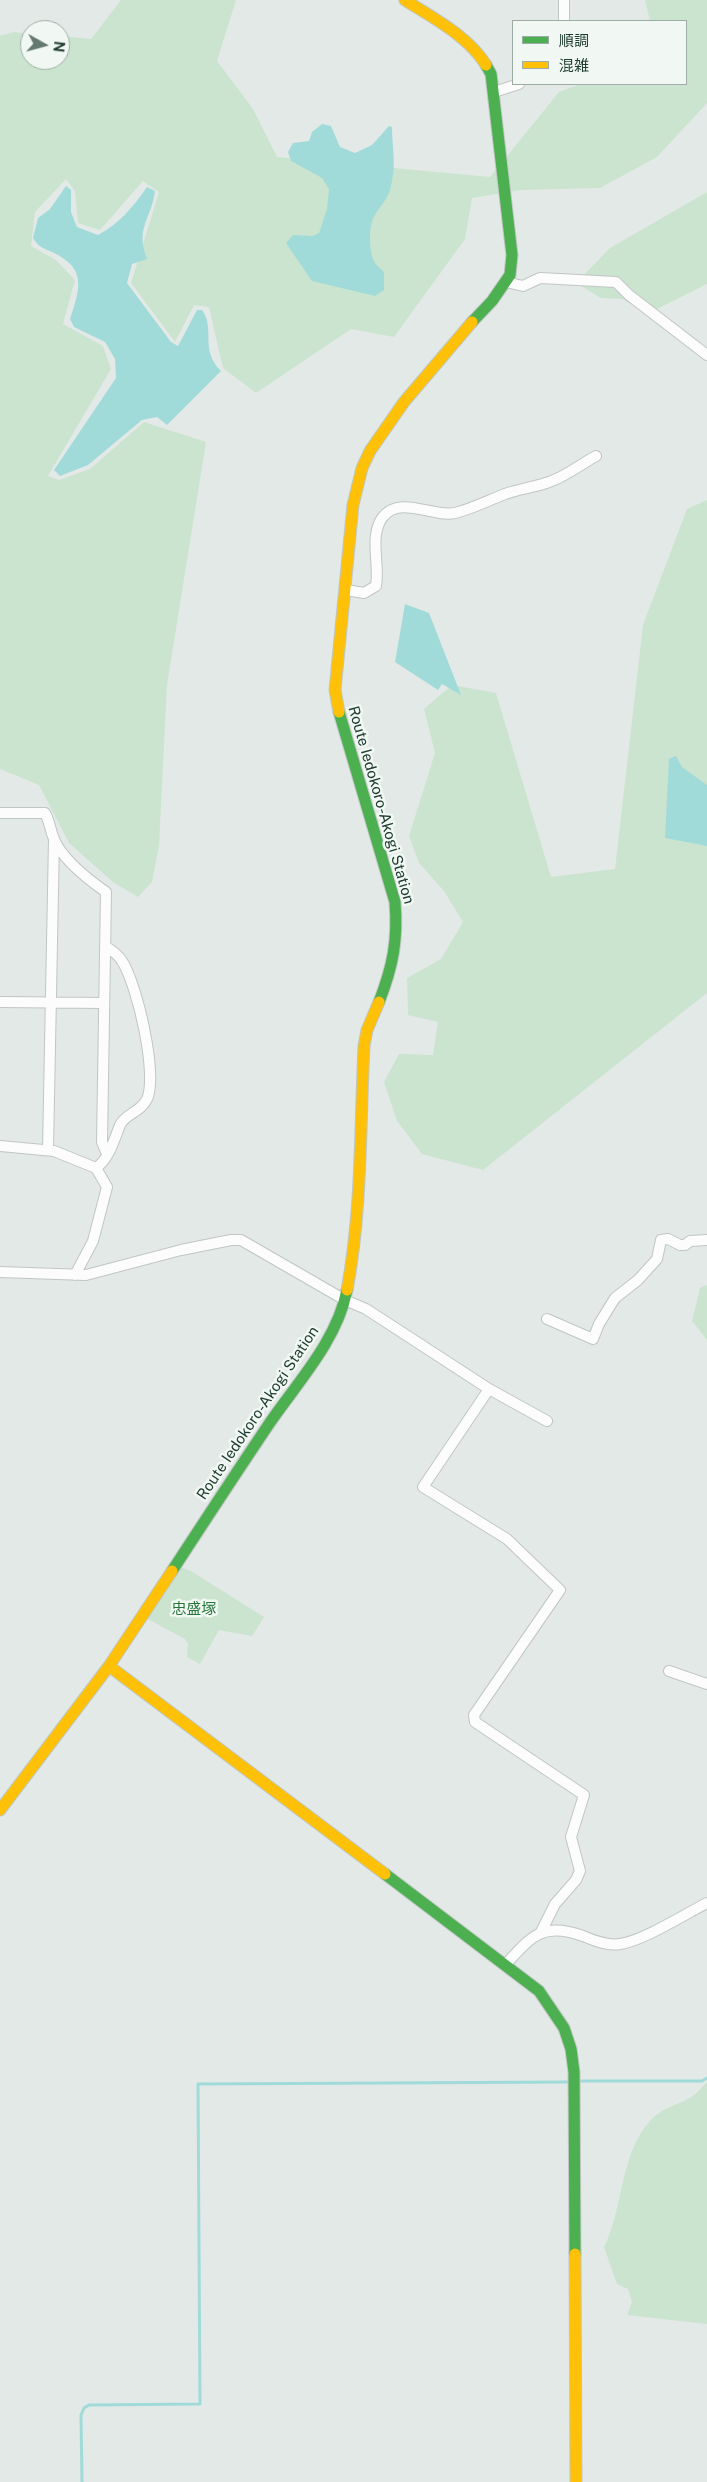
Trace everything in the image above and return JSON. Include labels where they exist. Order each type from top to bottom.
[{"type":"main road","name":"Route Iedokoro-Akogi Station","points":[[0,1810],[109,1666],[269,1424],[316,1359],[339,1316],[345,1300],[352,1262],[357,1196],[364,1046],[374,1009],[392,967],[397,928],[395,902],[337,708],[335,690],[353,505],[358,483],[370,451],[404,402],[506,282],[510,275],[512,255],[491,74],[486,63],[442,23],[405,0]]},
{"type":"main road","points":[[109,1666],[539,1991],[564,2026],[573,2058],[576,2482]]},
{"type":"street","points":[[564,0],[564,20]]},
{"type":"street","points":[[494,92],[516,85]]},
{"type":"street","points":[[506,282],[522,286],[540,278],[616,282],[629,295],[707,355]]},
{"type":"street","points":[[346,590],[364,593],[376,586],[378,577],[376,543],[378,529],[381,519],[393,510],[402,507],[454,514],[507,494],[551,482],[596,456]]},
{"type":"street","points":[[0,812],[45,813],[50,821],[54,840],[48,1149]]},
{"type":"street","points":[[54,840],[78,871],[106,892],[102,1142],[108,1154]]},
{"type":"street","points":[[96,1168],[103,1164],[122,1122],[138,1111],[147,1099],[150,1067],[142,1020],[128,972],[118,956],[105,946]]},
{"type":"street","points":[[0,1002],[104,1003]]},
{"type":"street","points":[[0,1146],[48,1149],[96,1168],[107,1187],[93,1241],[75,1275]]},
{"type":"street","points":[[547,1319],[593,1339],[599,1324],[615,1298],[638,1280],[657,1259],[661,1240],[668,1239],[685,1245],[690,1241],[707,1240]]},
{"type":"street","points":[[0,1272],[86,1275],[231,1240],[241,1240],[345,1300],[366,1309],[489,1389],[547,1421]]},
{"type":"street","points":[[489,1389],[423,1487],[507,1539],[560,1590],[474,1715],[475,1722],[584,1795],[571,1837],[580,1871],[576,1880],[555,1904],[541,1932]]},
{"type":"street","points":[[669,1671],[707,1684]]},
{"type":"street","points":[[505,1965],[534,1935],[541,1932],[565,1931],[593,1941],[621,1944],[636,1939],[707,1903]]},
{"type":"green space","points":[[121,0],[236,0],[217,61],[253,109],[277,157],[490,177],[559,92],[578,85],[687,85],[687,20],[650,20],[645,0],[707,0],[707,103],[657,157],[600,188],[521,190],[472,198],[465,239],[394,337],[351,329],[256,393],[223,368],[209,307],[194,305],[175,342],[131,283],[159,192],[143,181],[100,230],[78,223],[75,191],[66,179],[35,212],[31,246],[56,260],[75,280],[63,324],[103,346],[111,369],[48,476],[59,480],[90,469],[144,422],[206,442],[167,685],[159,845],[152,882],[138,897],[113,882],[69,843],[39,785],[0,769],[0,36],[14,32],[20,33],[20,70],[70,70],[70,37],[91,39]]},
{"type":"green space","points":[[707,192],[707,284],[649,313],[622,299],[601,298],[576,283],[610,248]]},
{"type":"green space","points":[[707,500],[707,993],[483,1170],[422,1154],[397,1121],[384,1082],[399,1054],[433,1055],[438,1022],[408,1015],[407,978],[441,959],[463,922],[444,891],[419,863],[409,836],[435,753],[424,709],[452,685],[496,693],[551,877],[615,869],[643,625],[687,509]]},
{"type":"green space","points":[[707,1285],[707,1340],[692,1321],[700,1288]]},
{"type":"green space","name":"忠盛塚","points":[[180,1567],[191,1571],[264,1617],[252,1636],[219,1630],[200,1664],[187,1657],[188,1644],[185,1639],[146,1618]]},
{"type":"green space","points":[[707,2082],[707,2324],[627,2315],[632,2302],[628,2289],[617,2284],[604,2247],[615,2216],[627,2165],[640,2134],[650,2121],[665,2109],[693,2096]]},
{"type":"water","points":[[322,124],[331,126],[340,147],[355,153],[372,145],[389,126],[392,127],[394,167],[391,187],[373,219],[370,231],[372,256],[376,264],[384,272],[384,290],[375,296],[312,281],[286,243],[293,235],[313,236],[319,233],[327,209],[329,189],[322,178],[291,161],[288,152],[293,143],[309,141],[312,132]]},
{"type":"water","points":[[66,186],[71,190],[71,212],[77,227],[98,235],[113,226],[147,187],[155,191],[143,231],[147,259],[132,264],[127,283],[171,342],[178,346],[197,310],[202,310],[208,324],[211,355],[214,363],[221,371],[167,425],[157,417],[142,420],[88,465],[60,476],[54,470],[116,378],[115,359],[105,342],[74,327],[70,319],[78,289],[76,273],[72,266],[65,259],[37,244],[33,238],[38,218],[50,209]]},
{"type":"water","points":[[405,604],[429,613],[461,695],[442,684],[438,690],[395,662]]},
{"type":"water","points":[[676,756],[682,767],[707,785],[707,846],[665,838],[669,759]]},
{"type":"waterway","points":[[579,2081],[702,2081],[707,2078]]},
{"type":"waterway","points":[[82,2482],[81,2415],[84,2408],[89,2405],[200,2404],[198,2084],[570,2082]]},
{"type":"traffic: fast","points":[[472,322],[492,301],[510,275],[512,255],[491,74],[486,65]]},
{"type":"traffic: fast","points":[[339,712],[395,902],[395,941],[388,977],[379,1002]]},
{"type":"traffic: fast","points":[[172,1571],[269,1424],[315,1361],[335,1327],[347,1290]]},
{"type":"traffic: fast","points":[[385,1874],[539,1991],[564,2028],[571,2049],[574,2072],[575,2254]]},
{"type":"traffic: slow","points":[[405,0],[460,36],[486,65]]},
{"type":"traffic: slow","points":[[339,712],[335,690],[353,505],[362,468],[370,451],[404,402],[472,322]]},
{"type":"traffic: slow","points":[[347,1290],[358,1199],[364,1046],[367,1030],[379,1002]]},
{"type":"traffic: slow","points":[[0,1810],[109,1666],[172,1571]]},
{"type":"traffic: slow","points":[[109,1666],[385,1874]]},
{"type":"traffic: slow","points":[[575,2254],[576,2482]]}]
